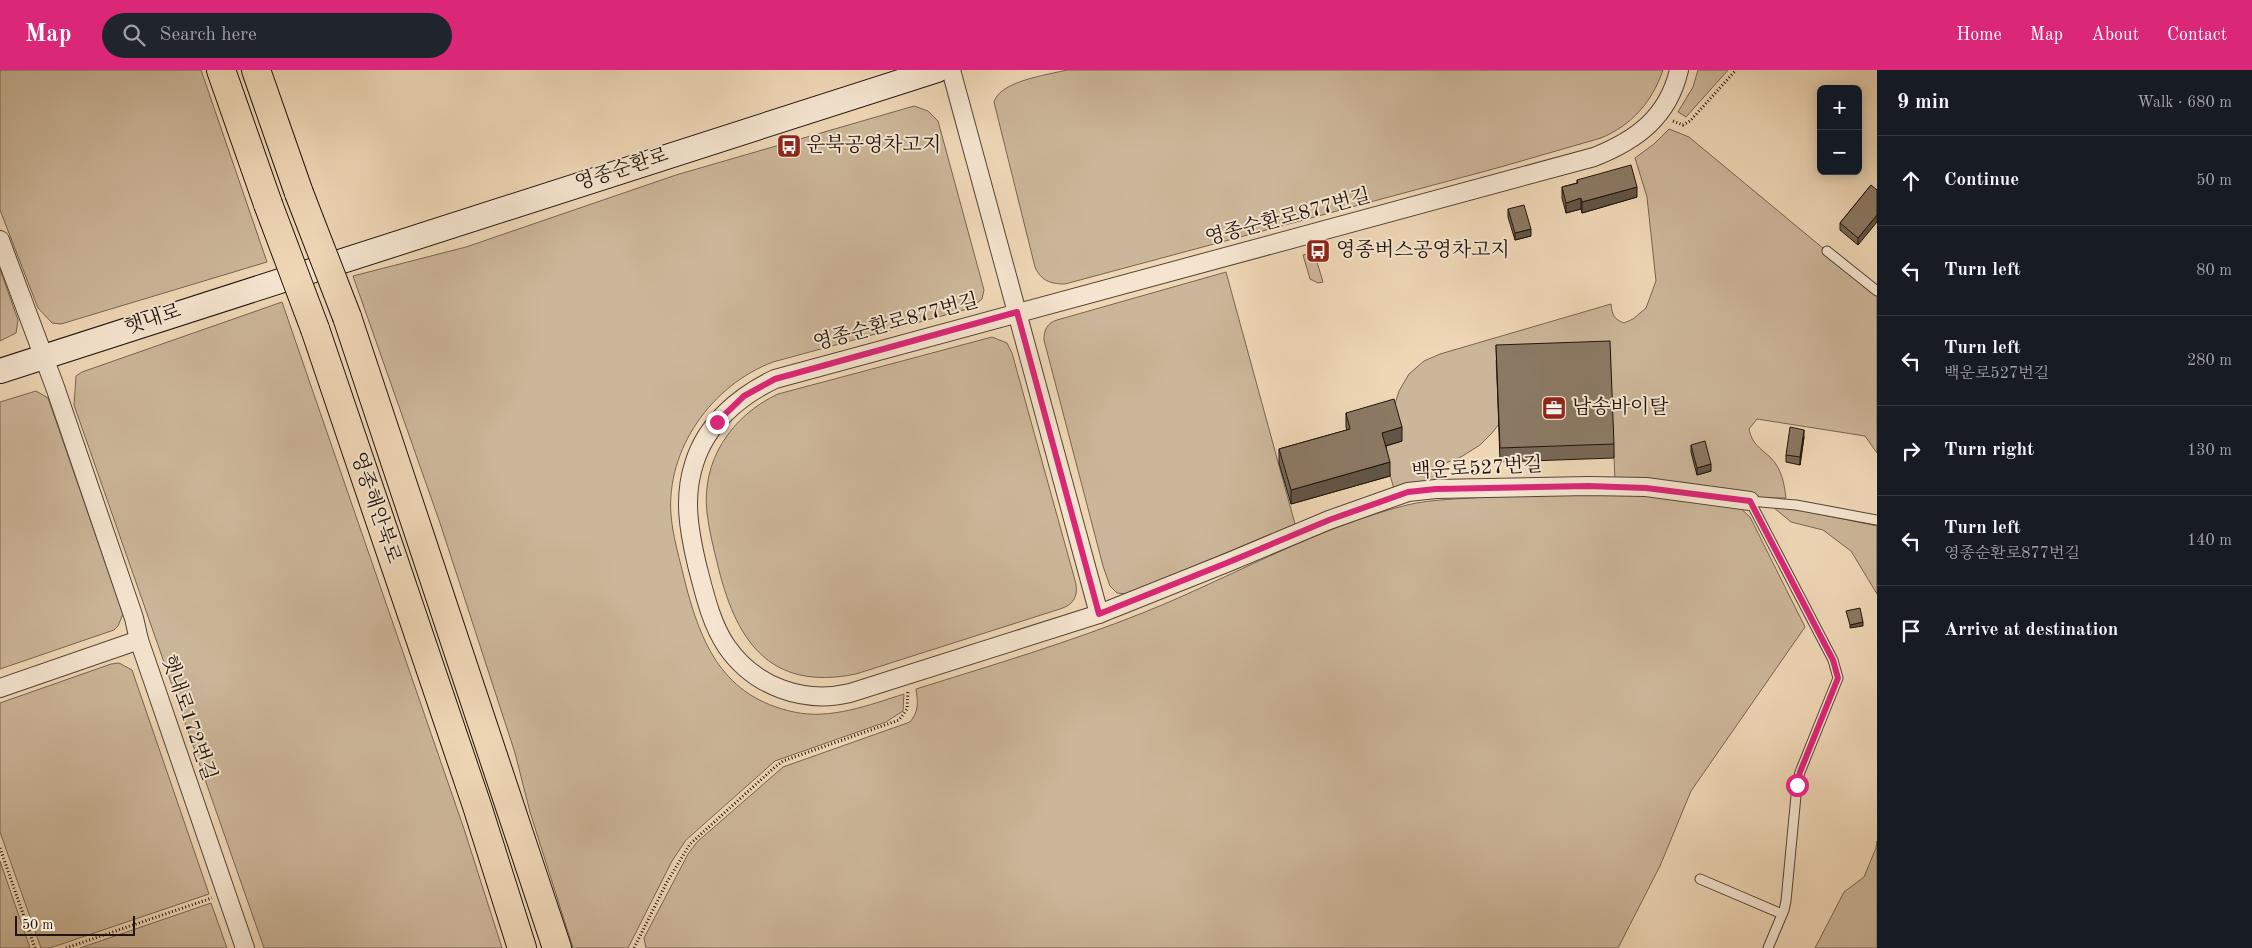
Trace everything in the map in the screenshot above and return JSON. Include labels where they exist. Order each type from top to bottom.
[{"type":"highway","name":"영종해안북로","points":[[221,70],[268,204],[315,329],[480,815],[522,948]]},
{"type":"highway","name":"영종해안북로","points":[[256,70],[299,193],[347,317],[557,948]]},
{"type":"main road","name":"영종순환로","points":[[307,271],[937,70]]},
{"type":"main road","name":"햇내로","points":[[0,371],[44,355],[307,271]]},
{"type":"street","points":[[951,70],[1099,614]]},
{"type":"street","name":"영종순환로877번길","points":[[1099,614],[850,694],[828,697],[803,696],[781,690],[757,677],[740,663],[727,647],[718,630],[691,541],[687,507],[694,462],[704,441],[717,422],[744,396],[761,386],[789,374],[1594,157],[1635,138],[1660,113],[1669,98],[1679,70]]},
{"type":"street","points":[[0,240],[44,355],[134,618],[139,640]]},
{"type":"street","name":"백운로527번길","points":[[1099,614],[1329,520],[1408,492],[1436,489],[1588,486],[1646,488],[1750,501]]},
{"type":"street","name":"햇내로172번길","points":[[0,688],[139,640],[245,948]]},
{"type":"lane","points":[[1827,252],[1877,291]]},
{"type":"lane","points":[[1750,501],[1833,660],[1838,678],[1800,772],[1797,785],[1786,901],[1768,948]]},
{"type":"lane","name":"백운로527번길","points":[[1750,501],[1796,505],[1877,520]]},
{"type":"lane","points":[[1700,879],[1782,914]]},
{"type":"path","points":[[1660,113],[1677,124],[1683,125],[1690,121],[1736,70]]},
{"type":"path","points":[[634,948],[680,858],[699,834],[783,761],[898,720],[907,710],[907,688]]},
{"type":"path","points":[[0,848],[35,948]]},
{"type":"path","points":[[66,948],[213,897]]},
{"type":"shaded area","points":[[0,70],[201,70],[267,262],[61,324],[52,323],[38,308],[0,210]]},
{"type":"shaded area","points":[[1067,70],[1663,70],[1653,92],[1640,111],[1612,133],[1601,138],[1497,168],[1065,284],[1043,279],[1035,267],[994,102],[998,95],[1014,84]]},
{"type":"shaded area","points":[[1698,70],[1728,70],[1686,117],[1678,112],[1693,87]]},
{"type":"shaded area","points":[[914,106],[928,111],[938,121],[984,290],[982,299],[971,308],[773,362],[751,372],[731,386],[697,422],[676,466],[671,490],[673,532],[691,605],[708,646],[719,665],[733,681],[749,694],[770,705],[794,712],[808,714],[835,713],[863,707],[904,694],[903,711],[886,722],[775,761],[686,840],[672,861],[628,948],[573,948],[530,812],[515,753],[440,523],[353,276],[466,247],[676,175]]},
{"type":"shaded area","points":[[1669,129],[1689,137],[1877,293],[1877,453],[1865,436],[1757,419],[1749,429],[1750,434],[1780,471],[1786,498],[1753,498],[1615,482],[1610,356],[1496,360],[1499,424],[1492,433],[1480,445],[1461,457],[1446,463],[1439,470],[1437,482],[1394,489],[1382,447],[1399,391],[1409,374],[1424,361],[1440,354],[1611,304],[1614,316],[1624,323],[1633,319],[1646,308],[1656,281],[1647,197],[1635,158],[1654,144]]},
{"type":"shaded area","points":[[1314,252],[1323,282],[1318,283],[1310,279],[1303,255]]},
{"type":"shaded area","points":[[0,269],[18,320],[16,333],[0,341]]},
{"type":"shaded area","points":[[1226,272],[1295,524],[1127,594],[1117,593],[1110,586],[1103,566],[1044,340],[1045,330],[1048,325],[1057,320]]},
{"type":"shaded area","points":[[282,302],[464,829],[502,948],[264,948],[74,405],[76,376],[82,372]]},
{"type":"shaded area","points":[[992,337],[1007,343],[1012,353],[1076,584],[1074,600],[1060,609],[856,674],[826,678],[800,675],[778,667],[760,654],[746,636],[734,615],[711,538],[706,494],[714,458],[723,442],[746,415],[761,403],[778,394]]},
{"type":"shaded area","points":[[36,391],[48,398],[123,614],[118,626],[114,630],[0,669],[0,402]]},
{"type":"shaded area","points":[[1644,493],[1737,505],[1750,517],[1805,627],[1691,791],[1660,866],[1618,948],[646,948],[644,938],[688,854],[697,842],[783,767],[910,722],[917,707],[916,689],[1031,653],[1117,623],[1339,526],[1407,505],[1436,500],[1487,497]]},
{"type":"shaded area","points":[[1773,507],[1795,509],[1877,526],[1877,594],[1851,551],[1823,530],[1791,522]]},
{"type":"shaded area","points":[[119,663],[132,670],[209,894],[50,948],[41,948],[0,832],[0,703],[111,664]]},
{"type":"shaded area","points":[[1877,841],[1877,948],[1815,948],[1844,892],[1864,877]]},
{"type":"shaded area","points":[[0,861],[30,948],[0,948]]},
{"type":"shaded area","points":[[211,903],[227,948],[80,948]]},
{"type":"building","points":[[1631,165],[1637,187],[1582,202],[1581,198],[1566,203],[1562,187],[1578,183],[1577,180]]},
{"type":"building","points":[[1871,185],[1877,190],[1877,215],[1858,238],[1840,223]]},
{"type":"building","points":[[1524,205],[1531,229],[1515,233],[1508,209]]},
{"type":"building","points":[[1610,341],[1614,444],[1500,448],[1496,345]]},
{"type":"building","points":[[1394,399],[1402,427],[1382,433],[1390,462],[1291,490],[1279,449],[1350,429],[1346,413]]},
{"type":"building","points":[[1790,427],[1804,430],[1800,457],[1786,455]]},
{"type":"building","points":[[1705,441],[1711,464],[1697,468],[1691,445]]},
{"type":"building","points":[[1860,608],[1863,622],[1850,625],[1846,611]]},
{"type":"place","name":"운북공영차고지","points":[[789,146]]},
{"type":"place","name":"영종버스공영차고지","points":[[1318,251]]},
{"type":"place","name":"남송바이탈","points":[[1554,408]]},
{"type":"route","points":[[717,422],[744,396],[775,379],[1017,312],[1099,614],[1358,508],[1408,492],[1436,489],[1588,486],[1646,488],[1750,501],[1837,670],[1838,678],[1800,772],[1797,785]]}]
